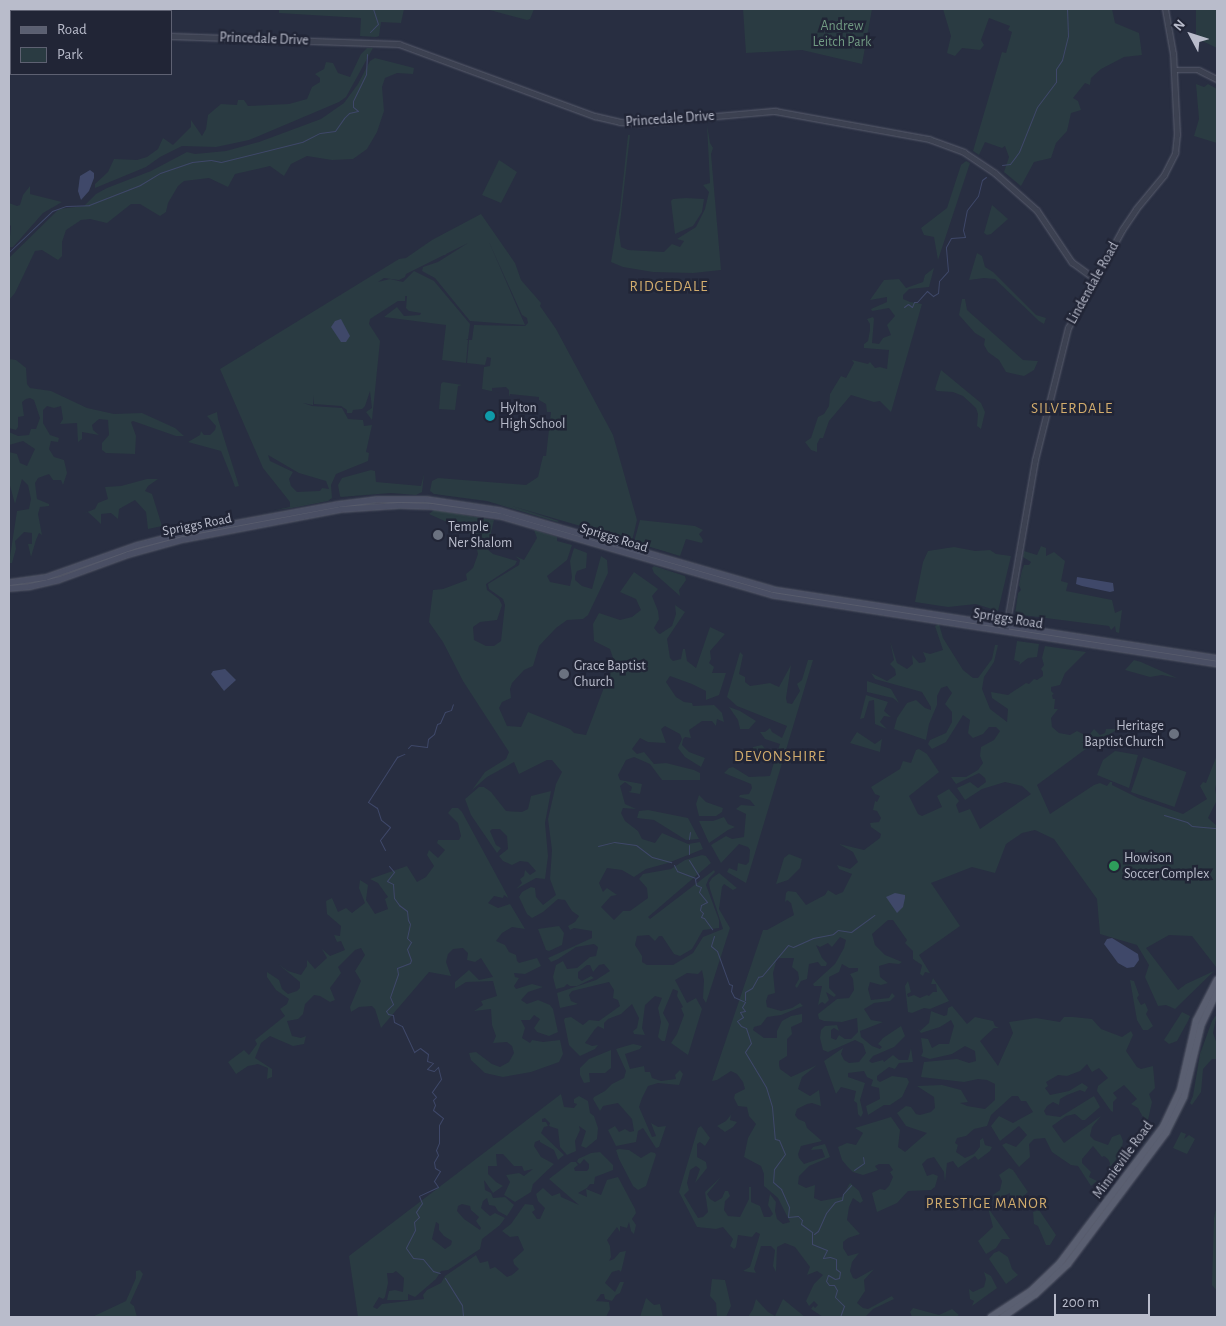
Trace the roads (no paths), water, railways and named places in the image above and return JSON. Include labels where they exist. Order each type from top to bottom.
[{"type":"main road","name":"Spriggs Road","points":[[9,582],[45,577],[136,545],[186,532],[337,504],[384,499],[426,499],[499,510],[768,588],[1217,664]]},
{"type":"main road","name":"Spriggs Road","points":[[9,588],[57,580],[128,554],[183,539],[340,510],[415,505],[463,509],[501,516],[764,593],[1217,658]]},
{"type":"main road","name":"Minnieville Road","points":[[991,1317],[1031,1291],[1060,1263],[1163,1127],[1180,1091],[1196,1021],[1217,980]]},
{"type":"main road","name":"Minnieville Road","points":[[1003,1317],[1036,1295],[1068,1264],[1166,1133],[1184,1097],[1201,1026],[1217,991]]},
{"type":"street","name":"Lindendale Road","points":[[1006,627],[1035,460],[1061,352],[1072,320],[1130,217],[1164,175],[1174,158],[1178,141],[1174,70],[1166,9]]},
{"type":"street","name":"Princedale Drive","points":[[172,36],[398,44],[595,116],[620,122],[637,123],[774,111],[935,140],[978,160],[1029,202],[1043,217],[1072,262],[1094,278]]},
{"type":"street","points":[[1174,70],[1199,70],[1217,79]]},
{"type":"water","points":[[90,170],[94,173],[94,178],[89,191],[81,200],[78,191],[80,176]]},
{"type":"water","points":[[341,319],[350,336],[346,342],[341,342],[331,327],[335,321]]},
{"type":"water","points":[[1077,577],[1113,583],[1114,591],[1110,592],[1076,584]]},
{"type":"water","points":[[225,669],[236,680],[224,691],[211,674],[213,671]]},
{"type":"water","points":[[895,893],[905,895],[903,907],[897,913],[886,897]]},
{"type":"water","points":[[1112,938],[1138,954],[1139,960],[1134,967],[1127,968],[1118,963],[1104,944],[1107,939]]},
{"type":"waterway","points":[[370,32],[378,24],[373,9]]},
{"type":"waterway","points":[[1002,165],[1010,164],[1019,152],[1037,107],[1056,82],[1056,69],[1062,60],[1068,36],[1067,9]]},
{"type":"waterway","points":[[9,252],[52,211],[66,206],[89,205],[140,185],[160,173],[192,162],[211,160],[221,162],[302,142],[320,133],[335,131],[349,113],[358,111],[353,107],[353,101],[366,74],[367,54]]},
{"type":"waterway","points":[[904,307],[908,304],[912,307],[914,302],[917,302],[927,291],[933,296],[938,293],[939,281],[948,271],[946,247],[951,238],[965,237],[963,230],[967,210],[978,196],[982,180],[986,177]]},
{"type":"waterway","points":[[408,748],[411,745],[427,747],[428,739],[434,734],[437,724],[440,723],[445,712],[451,710],[453,704]]},
{"type":"waterway","points":[[385,850],[380,840],[390,827],[381,820],[377,808],[368,802],[397,757],[404,754]]},
{"type":"waterway","points":[[1164,815],[1187,822],[1192,826],[1217,828]]},
{"type":"waterway","points":[[689,839],[690,832]]},
{"type":"waterway","points":[[598,846],[614,842],[636,845],[652,857],[671,862]]},
{"type":"waterway","points":[[689,845],[689,854]]},
{"type":"waterway","points":[[689,860],[699,876],[695,879],[696,885],[701,887],[699,892],[707,902],[701,905],[700,910],[703,913],[701,917],[704,918],[712,929]]},
{"type":"waterway","points":[[674,865],[677,871],[695,878]]},
{"type":"waterway","points":[[389,866],[394,872],[387,881],[393,884],[394,898],[407,911],[410,924],[407,938],[411,942],[407,949],[411,960],[410,963],[397,968],[398,974],[390,997],[393,1004],[386,1011],[388,1014],[393,1015],[394,1022],[402,1026],[414,1052],[420,1048],[428,1054],[427,1061],[433,1063],[427,1069],[434,1071],[438,1067],[441,1079],[432,1092],[436,1097],[433,1100],[435,1105],[433,1110],[443,1118],[439,1125],[439,1143],[436,1150],[438,1155],[434,1162],[435,1168],[440,1171],[434,1181],[438,1187],[419,1196],[422,1203],[416,1212],[419,1217],[414,1222],[415,1230],[406,1248],[413,1258],[423,1259],[433,1271],[440,1273]]},
{"type":"waterway","points":[[745,1000],[745,992],[752,988],[758,977],[762,976],[788,945],[793,947],[813,938],[833,934],[838,930],[851,932],[874,915]]},
{"type":"waterway","points":[[714,936],[711,946],[717,951],[729,984],[732,985],[731,991],[734,997],[745,1002],[742,1007],[745,1011],[740,1012],[743,1017],[737,1021],[746,1028],[751,1043],[745,1052],[766,1087],[772,1107],[775,1139],[779,1140],[785,1154],[774,1169],[773,1182],[781,1189],[789,1207],[788,1217],[798,1216],[802,1220],[801,1224],[812,1232],[812,1244],[827,1250],[823,1258],[830,1257],[836,1259],[836,1269],[840,1272],[839,1278],[835,1279],[828,1275],[826,1281],[829,1285],[834,1285],[837,1290],[835,1297],[844,1306],[840,1317]]},
{"type":"waterway","points":[[854,1170],[864,1163],[863,1157]]},
{"type":"waterway","points":[[814,1234],[818,1231],[826,1213],[835,1202],[842,1200],[843,1194],[851,1185]]},
{"type":"waterway","points":[[445,1278],[462,1305],[463,1317]]},
{"type":"place","name":"Hylton High School","points":[[490,416]]},
{"type":"place","name":"Temple Ner Shalom","points":[[438,535]]},
{"type":"place","name":"Grace Baptist Church","points":[[564,674]]},
{"type":"place","name":"Heritage Baptist Church","points":[[1174,734]]},
{"type":"place","name":"Howison Soccer Complex","points":[[1114,866]]},
{"type":"district","name":"RIDGEDALE","points":[[669,287]]},
{"type":"district","name":"SILVERDALE","points":[[1072,409]]},
{"type":"district","name":"DEVONSHIRE","points":[[780,757]]},
{"type":"district","name":"PRESTIGE MANOR","points":[[987,1204]]},
{"type":"park label","name":"Andrew Leitch Park","points":[[842,34]]}]
